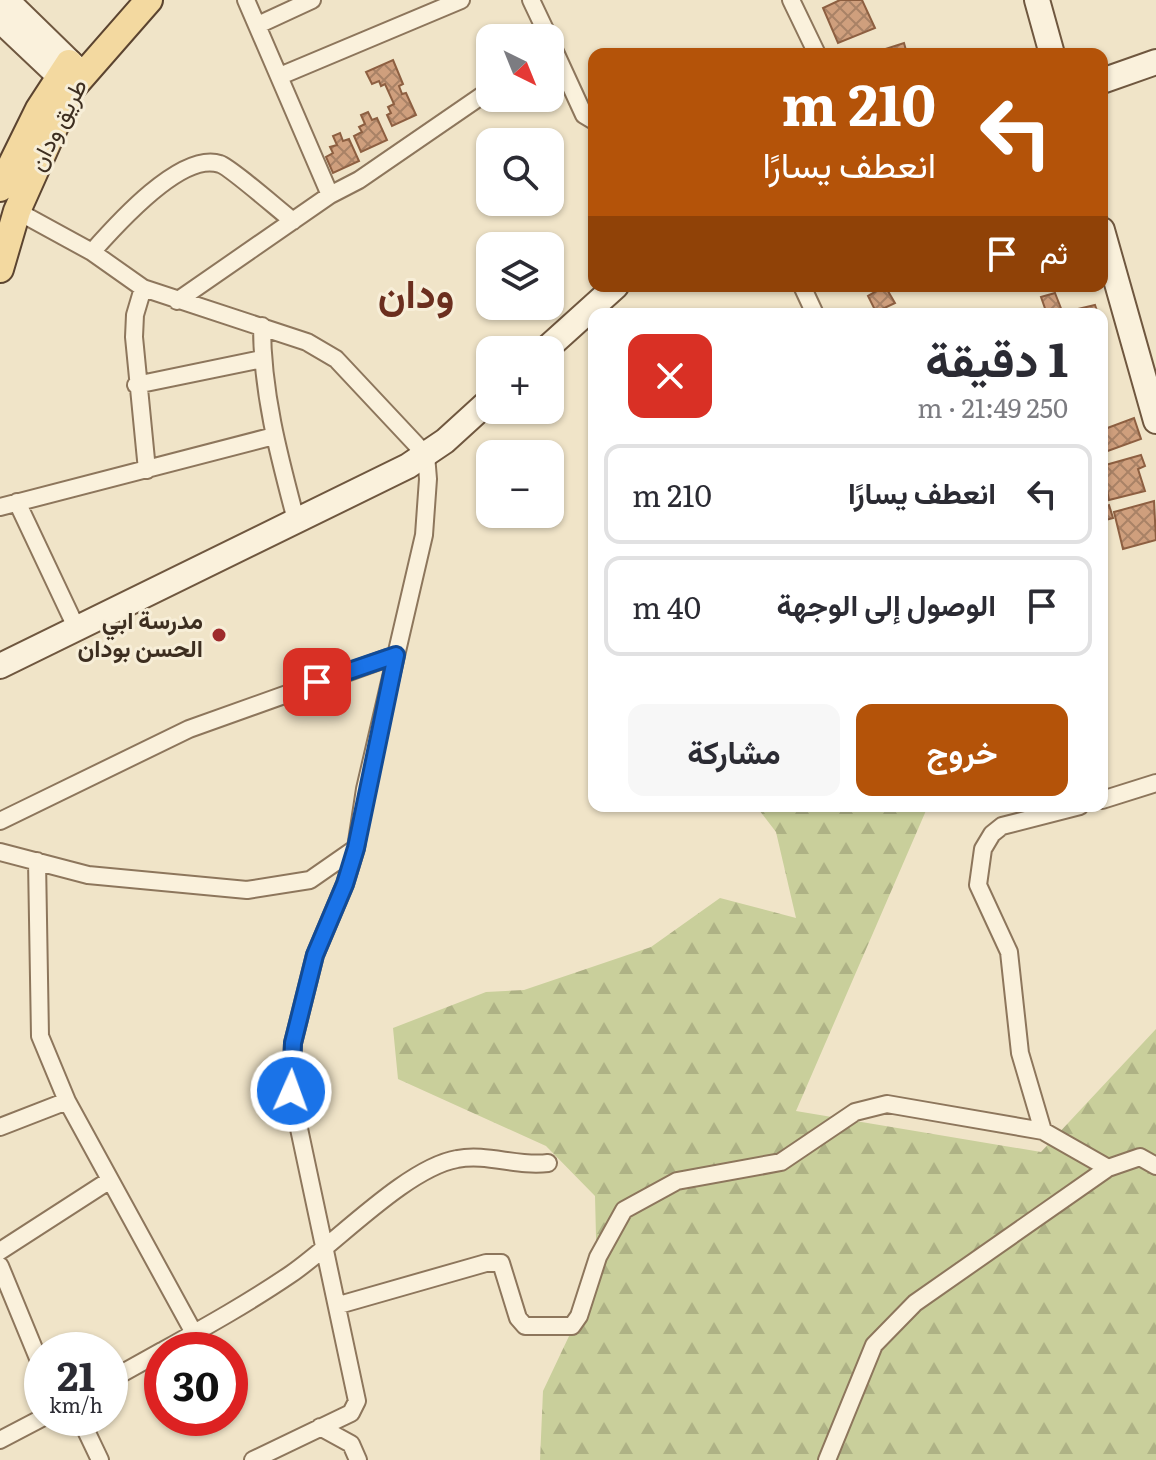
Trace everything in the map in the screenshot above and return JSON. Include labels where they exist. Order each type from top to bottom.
[{"type":"main road","name":"طريق ودان","points":[[0,188],[25,135],[124,0]]},
{"type":"main road","name":"طريق ودان","points":[[0,269],[17,211],[71,75],[149,0]]},
{"type":"street","points":[[6,0],[71,75]]},
{"type":"street","points":[[246,0],[330,195]]},
{"type":"street","points":[[258,25],[312,0]]},
{"type":"street","points":[[280,76],[461,0]]},
{"type":"street","points":[[531,0],[542,24]]},
{"type":"street","points":[[791,0],[814,48]]},
{"type":"street","points":[[1037,0],[1050,48]]},
{"type":"street","points":[[0,20],[71,75]]},
{"type":"street","points":[[1108,79],[1156,62]]},
{"type":"street","points":[[564,78],[588,117]]},
{"type":"street","points":[[177,301],[330,195],[359,180],[476,100]]},
{"type":"street","points":[[92,252],[130,208],[200,164],[221,164],[293,221]]},
{"type":"street","points":[[17,211],[92,252],[143,288],[307,342],[336,359],[426,455],[428,479],[424,535],[356,848],[345,884],[315,955],[293,1043],[291,1091],[357,1401],[351,1413],[253,1460]]},
{"type":"street","points":[[1108,251],[1156,421]]},
{"type":"street","points":[[143,288],[135,315],[136,385],[147,470]]},
{"type":"street","points":[[592,308],[609,292]]},
{"type":"street","points":[[561,336],[588,311]]},
{"type":"street","points":[[262,326],[262,359],[274,436],[296,520]]},
{"type":"street","points":[[136,385],[262,359]]},
{"type":"street","points":[[0,666],[426,455],[476,412]]},
{"type":"street","points":[[0,507],[274,436]]},
{"type":"street","points":[[17,502],[76,627]]},
{"type":"street","points":[[0,821],[189,729],[396,655]]},
{"type":"street","points":[[1108,798],[1156,783]]},
{"type":"street","points":[[1043,1131],[1020,1053],[1009,952],[978,885],[978,870],[983,849],[992,834],[1002,826],[1057,812]]},
{"type":"street","points":[[0,852],[88,875],[247,890],[310,880],[356,848]]},
{"type":"street","points":[[37,861],[40,1036],[67,1101],[193,1332]]},
{"type":"street","points":[[0,1127],[67,1101]]},
{"type":"street","points":[[339,1305],[486,1263],[501,1263],[518,1318],[525,1326],[572,1326],[579,1316],[598,1257],[624,1210],[677,1181],[781,1162],[855,1112],[887,1104],[1043,1131],[1108,1168]]},
{"type":"street","points":[[827,1460],[874,1345],[915,1303],[1108,1168],[1140,1157],[1156,1166]]},
{"type":"street","points":[[196,1332],[323,1250],[410,1181],[456,1159],[479,1158],[530,1166],[548,1163]]},
{"type":"street","points":[[0,1251],[110,1180]]},
{"type":"street","points":[[0,1266],[27,1332]]},
{"type":"street","points":[[0,1440],[24,1427]]},
{"type":"street","points":[[320,1427],[351,1444],[358,1460]]},
{"type":"street","points":[[89,1436],[100,1460]]},
{"type":"green space","points":[[761,812],[925,812],[796,1111],[1041,1152],[1156,1029],[1156,1460],[540,1460],[543,1391],[597,1277],[595,1196],[546,1146],[398,1079],[393,1028],[486,992],[524,990],[651,947],[720,898],[796,918],[776,832]]},
{"type":"building","points":[[840,0],[862,0],[875,28],[838,43],[823,8]]},
{"type":"building","points":[[904,43],[905,48],[889,48]]},
{"type":"building","points":[[393,60],[403,84],[399,86],[402,94],[406,93],[416,115],[392,126],[387,115],[391,113],[388,107],[394,104],[385,84],[381,86],[379,81],[372,84],[366,72]]},
{"type":"building","points":[[368,112],[372,120],[377,118],[387,140],[361,152],[354,136],[362,132],[359,127],[365,124],[361,115]]},
{"type":"building","points":[[340,133],[343,141],[349,139],[359,161],[333,173],[326,157],[333,153],[330,147],[337,145],[333,136]]},
{"type":"building","points":[[875,292],[889,292],[895,303],[884,308],[874,308],[868,296]]},
{"type":"building","points":[[1055,293],[1061,308],[1045,308],[1041,297]]},
{"type":"building","points":[[1134,418],[1141,439],[1108,451],[1108,428]]},
{"type":"building","points":[[1141,455],[1145,466],[1138,469],[1145,491],[1109,500],[1108,464]]},
{"type":"building","points":[[1154,501],[1156,540],[1123,549],[1114,512]]},
{"type":"building","points":[[1108,505],[1113,518],[1108,519]]},
{"type":"place","name":"مدرسة ابي الحسن بودان","points":[[219,635]]},
{"type":"district","name":"ودان","points":[[416,294]]},
{"type":"route","points":[[291,1091],[293,1043],[315,955],[345,884],[356,848],[365,789],[396,655],[317,682]]}]
